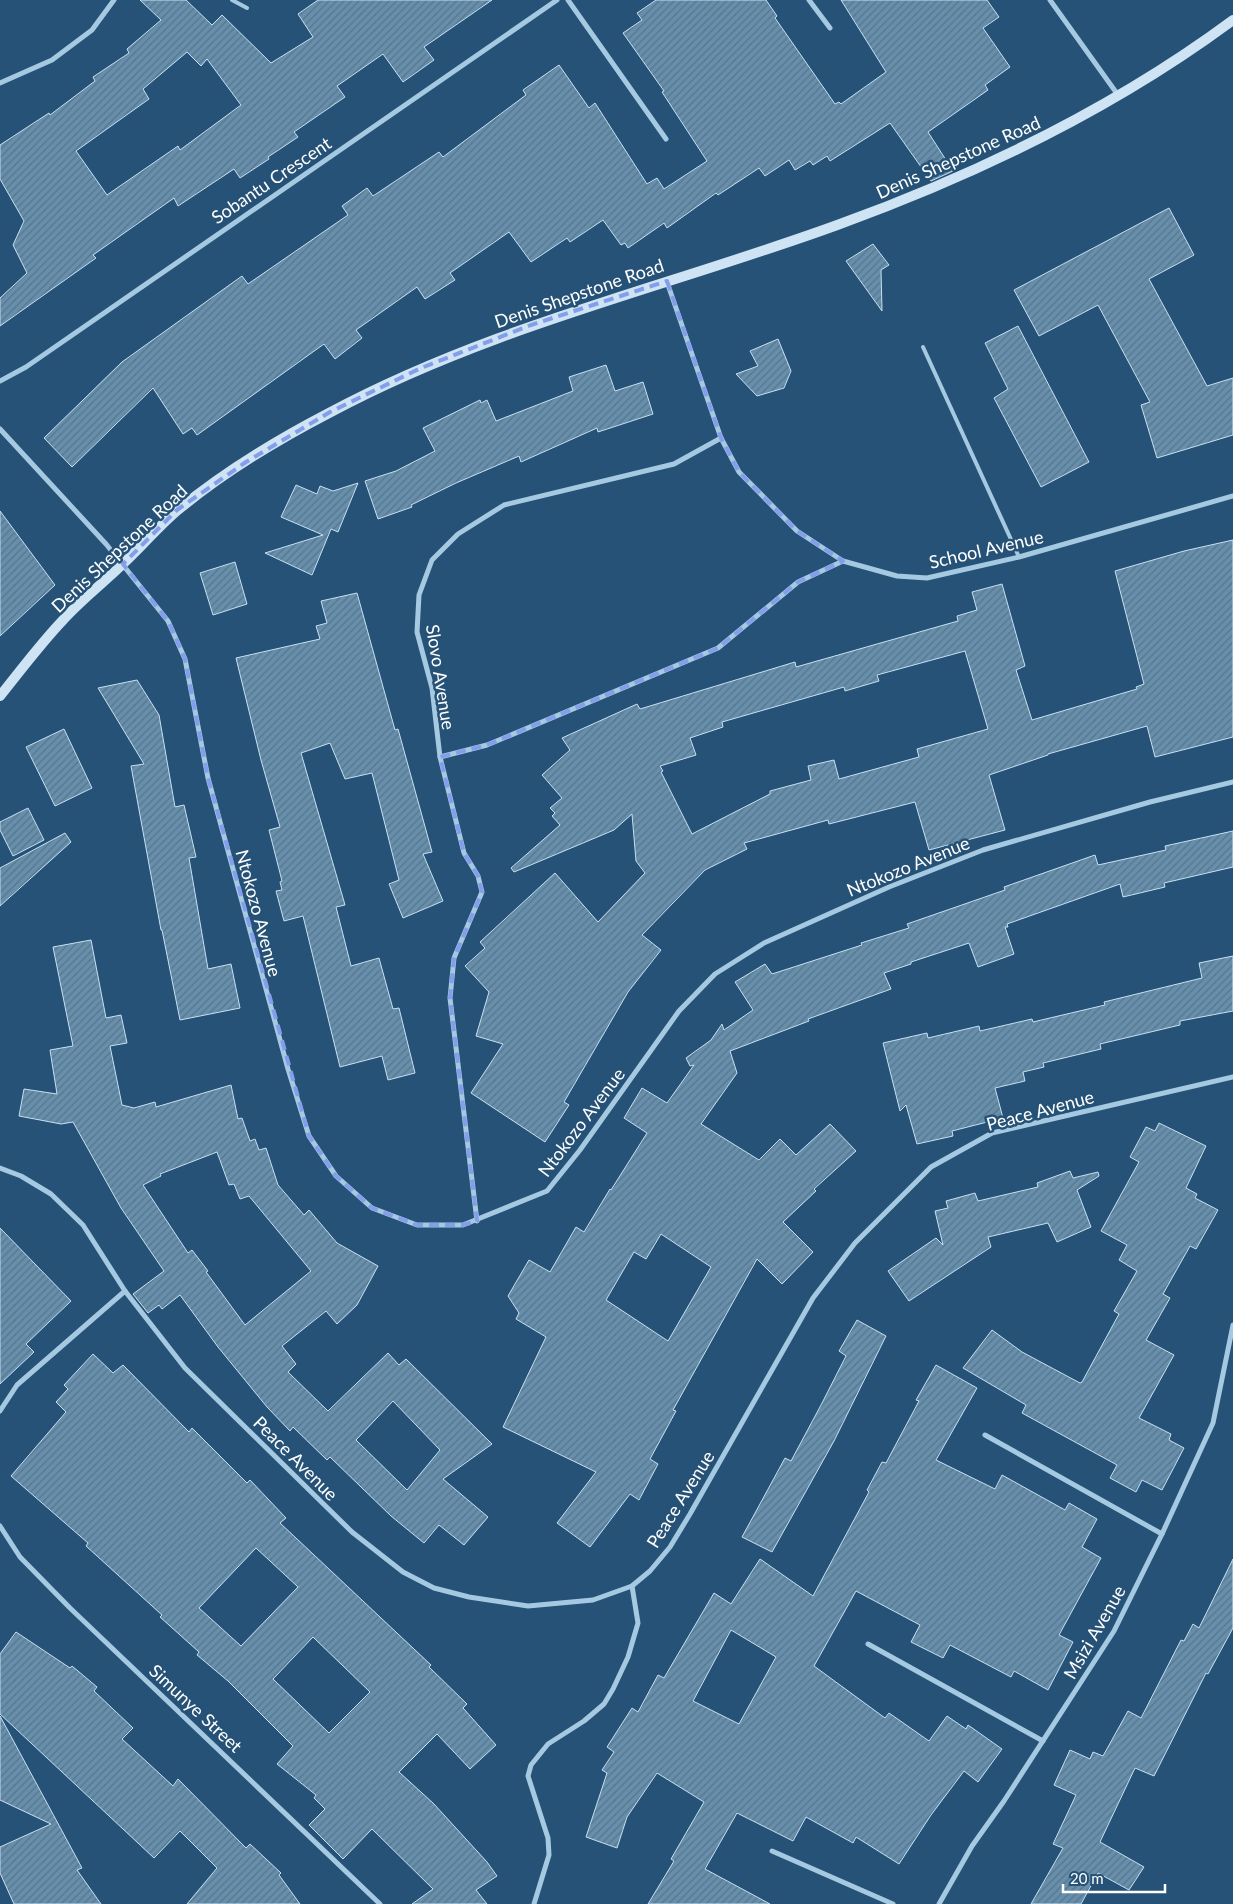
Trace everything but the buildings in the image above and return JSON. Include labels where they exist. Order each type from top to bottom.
[{"type":"street","points":[[0,83],[52,60],[92,30],[114,0]]},
{"type":"street","name":"Sobantu Crescent","points":[[0,381],[26,367],[557,0]]},
{"type":"street","points":[[568,0],[666,139]]},
{"type":"street","points":[[809,0],[830,28]]},
{"type":"street","points":[[1050,0],[1118,96]]},
{"type":"street","name":"Denis Shepstone Road","points":[[0,696],[65,618],[178,510],[246,462],[330,412],[421,368],[531,325],[837,226],[934,189],[1083,117],[1162,71],[1233,20]]},
{"type":"street","name":"School Avenue","points":[[667,281],[721,438],[739,472],[791,525],[843,561],[897,576],[927,578],[1019,557],[1233,496]]},
{"type":"street","name":"Ntokozo Avenue","points":[[0,429],[123,564],[168,621],[185,659],[208,778],[288,1069],[309,1136],[336,1176],[372,1208],[418,1225],[463,1226],[547,1191],[580,1150],[679,1011],[714,974],[764,943],[889,887],[983,850],[1150,802],[1233,782]]},
{"type":"street","name":"Slovo Avenue","points":[[721,438],[674,464],[504,505],[458,534],[432,560],[419,595],[417,632],[432,688],[440,757],[487,746],[718,648],[798,582],[843,561]]},
{"type":"street","points":[[440,757],[464,853],[478,876],[482,892],[454,958],[450,998],[477,1221]]},
{"type":"street","name":"Peace Avenue","points":[[0,1168],[21,1176],[51,1194],[83,1225],[125,1291],[185,1368],[352,1532],[403,1572],[434,1588],[469,1597],[528,1606],[593,1600],[632,1586],[650,1571],[670,1546],[813,1298],[855,1243],[931,1166],[992,1133],[1233,1077]]},
{"type":"street","points":[[0,1411],[17,1386],[125,1291]]},
{"type":"street","name":"Msizi Avenue","points":[[939,1904],[972,1846],[1044,1740],[1114,1631],[1162,1534],[1213,1423],[1233,1325]]},
{"type":"street","points":[[985,1435],[1162,1534]]},
{"type":"street","name":"Simunye Street","points":[[0,1526],[20,1557],[70,1608],[380,1904]]},
{"type":"street","points":[[534,1904],[549,1855],[548,1838],[528,1776],[530,1765],[548,1744],[584,1721],[604,1704],[608,1697],[628,1657],[638,1623],[632,1586]]},
{"type":"street","points":[[868,1644],[1044,1740]]},
{"type":"street","points":[[772,1851],[892,1904]]},
{"type":"lane","points":[[232,0],[247,8]]},
{"type":"lane","points":[[923,347],[1019,557]]},
{"type":"highlighted area","points":[[667,281],[721,438],[739,472],[797,531],[843,561],[798,582],[718,648],[487,745],[440,757],[464,853],[478,876],[482,892],[454,958],[450,998],[477,1221],[463,1225],[417,1225],[372,1208],[336,1176],[309,1136],[208,778],[185,659],[168,621],[123,564],[177,510],[246,462],[330,412],[421,368],[531,325]]}]
